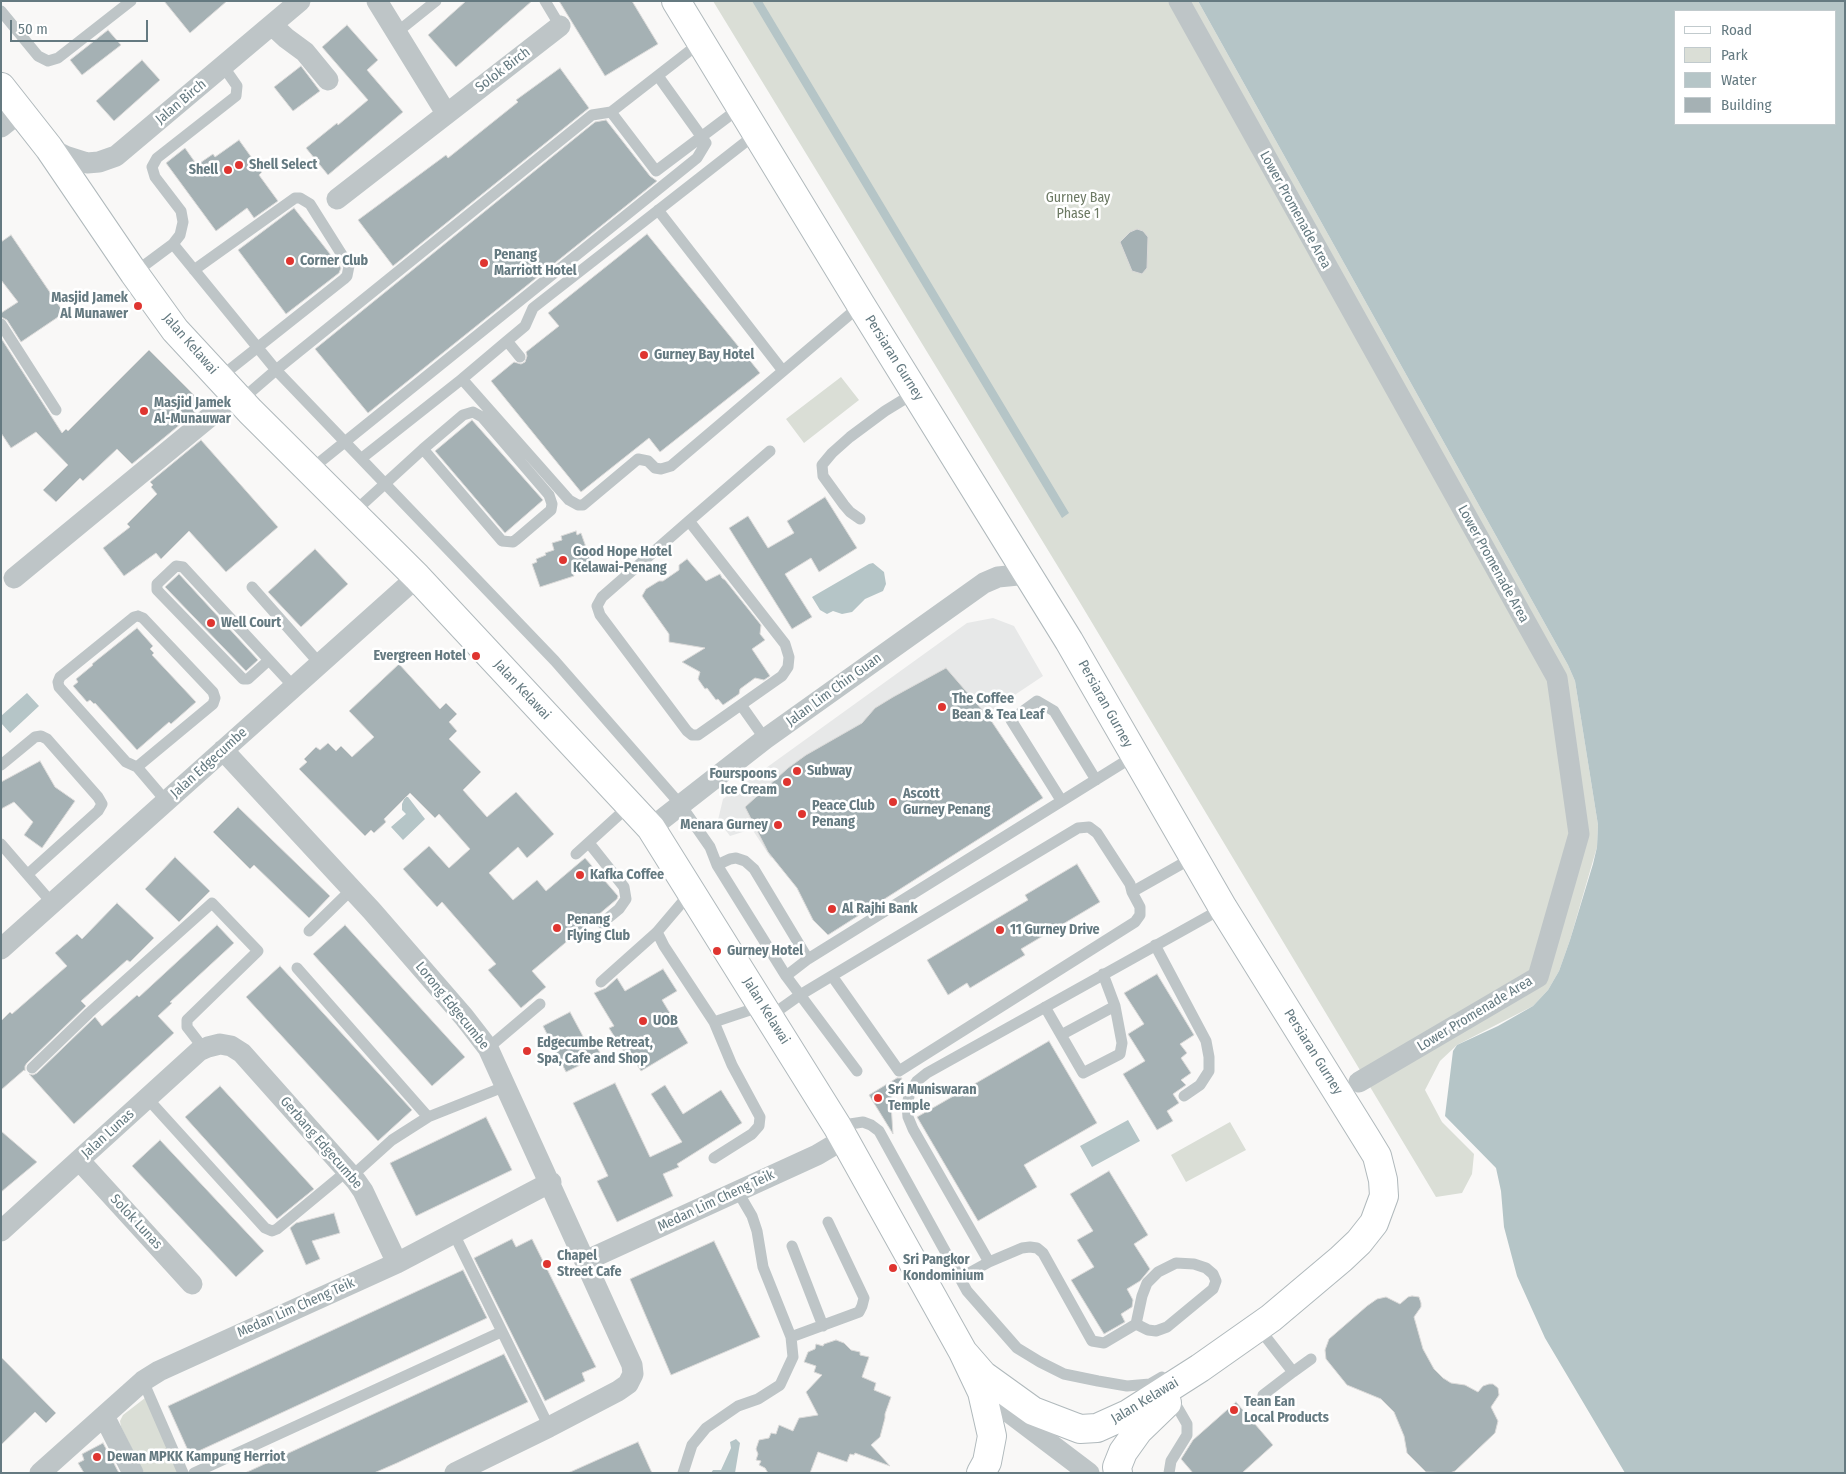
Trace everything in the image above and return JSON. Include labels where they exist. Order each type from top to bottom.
[{"type":"main road","name":"Persiaran Gurney","points":[[676,1],[1069,641],[1223,908],[1376,1156],[1383,1180],[1384,1196],[1374,1223],[1360,1242],[1200,1368]]},
{"type":"main road","name":"Jalan Kelawai","points":[[1,87],[11,119],[49,148],[175,330],[309,471],[354,512],[417,577],[651,828],[841,1132],[963,1352],[982,1392],[992,1436],[987,1462],[981,1473]]},
{"type":"main road","name":"Jalan Kelawai","points":[[963,1352],[983,1375],[1010,1396],[1033,1411],[1080,1429],[1097,1428],[1128,1414],[1200,1368]]},
{"type":"main road","points":[[1118,1473],[1122,1452],[1138,1431],[1200,1368]]},
{"type":"street","name":"Jalan Birch","points":[[49,148],[65,156],[87,162],[99,162],[116,156],[300,1]]},
{"type":"street","points":[[377,1],[446,113]]},
{"type":"street","name":"Lower Promenade Area","points":[[1179,1],[1557,678],[1579,834],[1538,977],[1360,1082]]},
{"type":"street","points":[[272,25],[305,52],[328,80]]},
{"type":"street","name":"Solok Birch","points":[[337,199],[560,26]]},
{"type":"street","points":[[14,578],[232,392]]},
{"type":"street","name":"Jalan Lim Chin Guan","points":[[651,828],[765,739],[984,583],[998,577],[1028,574]]},
{"type":"street","name":"Jalan Edgecumbe","points":[[1,949],[417,577]]},
{"type":"street","name":"Lorong Edgecumbe","points":[[223,750],[352,889],[464,1017],[488,1048],[551,1182],[632,1365],[632,1374],[628,1384],[549,1427]]},
{"type":"street","name":"Jalan Lunas","points":[[1,1231],[147,1098],[212,1046]]},
{"type":"street","name":"Gerbang Edgecumbe","points":[[212,1046],[231,1046],[242,1053],[349,1173],[362,1191],[397,1263]]},
{"type":"street","name":"Medan Lim Cheng Teik","points":[[585,1261],[817,1155],[841,1132]]},
{"type":"street","name":"Solok Lunas","points":[[79,1160],[192,1284]]},
{"type":"street","name":"Medan Lim Cheng Teik","points":[[40,1473],[63,1465],[104,1416],[142,1381],[158,1371],[397,1263],[551,1182]]},
{"type":"street","points":[[982,1392],[1089,1473]]},
{"type":"street","points":[[104,1416],[133,1473]]},
{"type":"street","points":[[455,1473],[549,1427]]},
{"type":"lane","points":[[1,12],[38,56],[48,61],[58,58],[131,1]]},
{"type":"lane","points":[[396,33],[436,1]]},
{"type":"lane","points":[[545,1],[560,26]]},
{"type":"lane","points":[[232,392],[276,370],[592,115],[611,112],[701,42]]},
{"type":"lane","points":[[134,273],[173,244],[180,234],[183,222],[181,211],[155,177],[152,167],[158,158],[236,96],[237,86],[223,66]]},
{"type":"lane","points":[[309,471],[698,158],[706,143],[658,76]]},
{"type":"lane","points":[[611,112],[656,171],[741,107]]},
{"type":"lane","points":[[362,458],[462,379],[525,326],[533,308],[757,133]]},
{"type":"lane","points":[[194,270],[290,200],[300,198],[310,204],[349,266],[347,276],[257,347],[232,392]]},
{"type":"lane","points":[[658,210],[782,372]]},
{"type":"lane","points":[[173,244],[276,370],[555,661],[680,804],[710,847],[717,865],[786,976],[856,1071]]},
{"type":"lane","points":[[462,379],[573,503],[583,505],[588,502],[615,471],[638,459],[648,461],[655,468],[661,469],[671,466],[861,305]]},
{"type":"lane","points":[[1,324],[56,410]]},
{"type":"lane","points":[[507,341],[520,357]]},
{"type":"lane","points":[[860,519],[850,512],[838,498],[823,476],[822,464],[832,452],[850,437],[885,411],[916,392]]},
{"type":"lane","points":[[354,512],[423,449],[468,412],[478,413],[549,495],[552,504],[550,510],[517,539],[512,542],[502,541],[423,449]]},
{"type":"lane","points":[[689,521],[785,644],[789,657],[788,667],[782,676],[704,733],[698,735],[692,735],[687,731],[597,611],[598,601],[602,596],[770,451]]},
{"type":"lane","points":[[269,660],[248,679],[243,679],[157,590],[157,584],[176,566],[183,568],[269,660],[294,687]]},
{"type":"lane","points":[[252,587],[320,664]]},
{"type":"lane","points":[[137,767],[212,704],[215,698],[213,692],[143,618],[138,616],[60,677],[58,682],[59,687],[126,762],[137,767],[166,801]]},
{"type":"lane","points":[[1062,800],[1011,720],[1037,701],[1054,711],[1096,780]]},
{"type":"lane","points":[[741,705],[765,739]]},
{"type":"lane","points":[[1,765],[35,737],[41,736],[47,739],[102,804],[98,811],[28,874]]},
{"type":"lane","points":[[786,976],[808,960],[1134,756]]},
{"type":"lane","points":[[576,854],[630,806]]},
{"type":"lane","points":[[714,1022],[766,1011],[800,995],[1083,826],[1088,826],[1097,833],[1130,884],[1140,907],[1140,915],[1135,922],[899,1071],[832,976]]},
{"type":"lane","points":[[589,842],[624,887],[626,899],[619,909],[602,923]]},
{"type":"lane","points":[[1,844],[52,903]]},
{"type":"lane","points":[[1132,892],[1194,857]]},
{"type":"lane","points":[[717,865],[736,858],[745,861],[754,869],[808,960]]},
{"type":"lane","points":[[309,931],[352,889]]},
{"type":"lane","points":[[601,982],[657,932],[691,892]]},
{"type":"lane","points":[[32,1068],[89,1013],[212,903],[258,951],[187,1020],[187,1027],[212,1046]]},
{"type":"lane","points":[[989,1262],[908,1117],[907,1105],[910,1092],[917,1081],[927,1073],[1223,908]]},
{"type":"lane","points":[[657,932],[668,954],[714,1022],[732,1064],[760,1117],[759,1126],[752,1134],[714,1158]]},
{"type":"lane","points":[[1155,945],[1206,1041],[1209,1071],[1200,1085],[1184,1096]]},
{"type":"lane","points":[[297,968],[428,1117]]},
{"type":"lane","points":[[1045,1007],[1083,1072],[1120,1054],[1122,1043],[1114,1006],[1103,974]]},
{"type":"lane","points":[[488,1048],[540,1004]]},
{"type":"lane","points":[[1061,1035],[1114,1006]]},
{"type":"lane","points":[[147,1098],[265,1228],[272,1230],[277,1229],[392,1140],[428,1117],[506,1086]]},
{"type":"lane","points":[[841,1132],[863,1122],[879,1131],[967,1291],[1017,1348],[1064,1374],[1127,1386],[1150,1384],[1174,1369]]},
{"type":"lane","points":[[683,1473],[692,1446],[706,1428],[738,1406],[758,1399],[780,1385],[793,1357],[791,1337],[763,1267],[757,1231],[752,1216],[738,1192]]},
{"type":"lane","points":[[791,1337],[859,1312],[862,1306],[864,1298],[828,1222]]},
{"type":"lane","points":[[454,1234],[549,1427]]},
{"type":"lane","points":[[792,1246],[823,1326]]},
{"type":"lane","points":[[960,1278],[989,1262],[1022,1248],[1030,1246],[1037,1248],[1043,1253],[1092,1341],[1104,1343],[1136,1324],[1147,1283],[1158,1272],[1176,1264],[1194,1264],[1206,1268],[1213,1274],[1216,1281],[1213,1289],[1167,1327],[1156,1331],[1148,1330],[1136,1324]]},
{"type":"lane","points":[[1258,1323],[1293,1372]]},
{"type":"lane","points":[[194,1473],[501,1332]]},
{"type":"lane","points":[[1263,1396],[1310,1359]]},
{"type":"lane","points":[[142,1381],[183,1473]]},
{"type":"lane","points":[[1169,1473],[1171,1460],[1187,1435],[1187,1424],[1172,1398]]},
{"type":"shaded area","points":[[993,618],[1014,626],[1043,676],[771,858],[752,829],[730,836],[718,820],[723,799],[967,623]]},
{"type":"green space","name":"Gurney Bay Phase 1","points":[[713,1],[1198,1],[1568,665],[1575,681],[1598,825],[1597,847],[1559,971],[1548,990],[1533,1006],[1457,1045],[1440,1061],[1425,1090],[1442,1122],[1474,1154],[1472,1174],[1462,1193],[1436,1197],[1079,601]]},
{"type":"green space","points":[[841,377],[859,400],[804,443],[786,419]]},
{"type":"green space","points":[[1230,1122],[1246,1150],[1186,1182],[1171,1155]]},
{"type":"green space","points":[[145,1398],[178,1473],[144,1473],[121,1427],[120,1421],[123,1415]]},
{"type":"water","points":[[752,1],[762,1],[1069,513],[1062,518]]},
{"type":"water","points":[[1198,1],[1845,1],[1845,1473],[1625,1473],[1545,1338],[1517,1276],[1504,1227],[1501,1191],[1496,1168],[1445,1116],[1453,1051],[1457,1045],[1498,1026],[1533,1006],[1548,990],[1559,971],[1593,864],[1597,847],[1598,825],[1575,681],[1568,665]]},
{"type":"water","points":[[873,563],[884,572],[886,584],[883,591],[865,599],[852,612],[842,614],[833,611],[827,614],[820,610],[812,597]]},
{"type":"water","points":[[27,693],[39,706],[10,733],[1,723],[1,716]]},
{"type":"water","points":[[405,797],[408,797],[425,819],[403,840],[391,827],[406,814],[402,810]]},
{"type":"water","points":[[1128,1120],[1140,1141],[1092,1167],[1080,1146]]},
{"type":"water","points":[[736,1439],[740,1443],[735,1473],[711,1473],[713,1470],[721,1470],[731,1448],[730,1442]]},
{"type":"building","points":[[164,1],[227,1],[190,33]]},
{"type":"building","points":[[466,1],[532,1],[456,67],[428,35]]},
{"type":"building","points":[[559,1],[632,1],[658,44],[605,76]]},
{"type":"building","points":[[347,25],[378,60],[367,70],[403,112],[328,175],[306,148],[368,100],[322,47]]},
{"type":"building","points":[[108,30],[121,45],[82,75],[70,60]]},
{"type":"building","points":[[142,60],[160,80],[114,121],[96,101]]},
{"type":"building","points":[[301,66],[320,91],[293,111],[274,87]]},
{"type":"building","points":[[560,68],[589,108],[393,266],[358,220],[446,155],[448,158],[518,102],[516,100]]},
{"type":"building","name":"Penang Marriott Hotel","points":[[606,120],[650,176],[657,181],[368,413],[315,349],[595,122]]},
{"type":"building","points":[[239,140],[262,172],[259,175],[278,201],[254,218],[247,208],[216,231],[166,163],[185,148],[197,165],[213,154],[215,157]]},
{"type":"building","name":"Corner Club","points":[[294,208],[341,268],[339,273],[286,314],[238,250]]},
{"type":"building","points":[[1137,229],[1143,231],[1148,237],[1147,268],[1142,274],[1132,271],[1120,242],[1130,232]]},
{"type":"building","points":[[647,234],[760,373],[660,452],[649,438],[581,492],[491,381],[514,362],[521,364],[525,362],[526,352],[559,326],[548,313]]},
{"type":"building","points":[[11,235],[64,313],[21,342],[7,320],[1,317],[1,313],[18,302],[1,280],[1,242]]},
{"type":"building","points":[[1,338],[62,433],[66,429],[68,431],[149,350],[204,405],[132,464],[117,449],[83,481],[80,478],[56,502],[43,490],[68,465],[36,432],[11,448],[1,433]]},
{"type":"building","points":[[472,420],[543,500],[505,533],[435,451]]},
{"type":"building","points":[[201,440],[278,527],[226,572],[189,531],[161,559],[156,553],[124,576],[103,548],[130,527],[127,524],[157,494],[151,487],[153,485],[150,482]]},
{"type":"building","points":[[825,497],[857,548],[819,572],[811,558],[785,574],[812,617],[792,629],[729,528],[748,516],[768,548],[794,533],[787,521]]},
{"type":"building","name":"Good Hope Hotel Kelawai-Penang","points":[[576,531],[577,535],[581,533],[592,564],[572,571],[574,576],[540,587],[532,564],[537,562],[536,559],[546,555],[545,553],[554,550],[552,543],[562,540],[561,536]]},
{"type":"building","points":[[315,549],[348,584],[301,627],[268,592]]},
{"type":"building","points":[[687,559],[706,581],[720,574],[761,625],[760,634],[765,640],[752,649],[770,676],[764,680],[755,678],[740,689],[739,694],[723,705],[718,699],[716,700],[707,688],[705,689],[698,679],[700,672],[682,662],[705,648],[669,642],[669,634],[642,596],[646,589],[659,581],[663,581],[679,570],[679,565]]},
{"type":"building","name":"Well Court","points":[[179,574],[258,660],[246,671],[165,587]]},
{"type":"building","points":[[137,628],[153,646],[150,649],[154,653],[152,655],[196,702],[171,724],[169,722],[137,750],[95,703],[90,700],[87,702],[73,686],[78,682],[76,679],[92,664]]},
{"type":"building","points":[[399,664],[440,709],[446,703],[457,714],[449,722],[457,731],[449,739],[481,772],[463,790],[487,817],[516,792],[554,834],[527,858],[518,847],[489,873],[513,900],[537,880],[546,891],[585,858],[618,896],[617,899],[532,971],[546,987],[521,1008],[488,970],[496,964],[442,902],[437,907],[403,869],[429,846],[449,868],[470,849],[439,814],[435,818],[410,793],[384,819],[386,822],[374,833],[371,830],[365,836],[299,769],[307,762],[304,759],[316,747],[320,750],[328,743],[336,751],[341,746],[352,757],[374,737],[349,711]]},
{"type":"building","name":"Ascott Gurney Penang","points":[[946,668],[990,719],[1043,798],[828,935],[813,920],[797,888],[768,852],[745,807],[788,768],[806,755],[862,723],[875,708]]},
{"type":"building","points":[[40,761],[55,787],[75,801],[42,848],[24,835],[33,822],[14,802],[1,809],[1,782]]},
{"type":"building","points":[[238,807],[330,896],[309,918],[254,865],[250,869],[213,832]]},
{"type":"building","points":[[175,857],[210,891],[179,922],[145,889]]},
{"type":"building","name":"11 Gurney Drive","points":[[1077,864],[1100,902],[1021,949],[1025,955],[970,988],[967,983],[948,995],[927,960],[1028,900],[1025,895]]},
{"type":"building","points":[[117,903],[154,938],[130,962],[127,960],[81,1001],[86,1006],[27,1063],[25,1071],[1,1090],[1,1021],[10,1012],[12,1014],[67,966],[55,953],[77,934],[82,939]]},
{"type":"building","points":[[217,925],[234,943],[170,1002],[172,1003],[158,1016],[174,1033],[74,1124],[29,1074],[37,1073],[95,1017],[102,1026],[137,995],[139,997]]},
{"type":"building","points":[[345,925],[465,1057],[432,1086],[313,954]]},
{"type":"building","points":[[280,966],[412,1110],[378,1141],[246,997]]},
{"type":"building","name":"UOB","points":[[663,969],[677,991],[662,1000],[688,1043],[641,1071],[631,1055],[627,1057],[609,1028],[614,1026],[594,993],[606,988],[617,978],[625,991]]},
{"type":"building","points":[[1157,974],[1194,1035],[1180,1044],[1187,1053],[1181,1058],[1191,1073],[1181,1080],[1186,1085],[1173,1094],[1179,1103],[1167,1111],[1173,1121],[1157,1130],[1123,1074],[1145,1061],[1128,1034],[1144,1024],[1124,993]]},
{"type":"building","points":[[570,1012],[585,1040],[592,1037],[601,1055],[566,1072],[543,1026]]},
{"type":"building","points":[[1049,1041],[1097,1123],[1024,1165],[1037,1187],[978,1221],[917,1117]]},
{"type":"building","name":"Sri Muniswaran Temple","points":[[897,1078],[902,1078],[892,1096],[893,1134],[869,1095]]},
{"type":"building","points":[[615,1083],[650,1157],[682,1142],[651,1094],[665,1085],[683,1114],[721,1090],[742,1123],[677,1164],[679,1167],[663,1174],[673,1196],[617,1222],[597,1181],[608,1176],[573,1103]]},
{"type":"building","points":[[220,1086],[314,1189],[277,1219],[185,1117]]},
{"type":"building","points":[[486,1117],[512,1170],[416,1216],[390,1163]]},
{"type":"building","points":[[1,1131],[37,1162],[1,1192]]},
{"type":"building","points":[[160,1140],[264,1251],[236,1277],[132,1166]]},
{"type":"building","points":[[1109,1171],[1148,1235],[1134,1244],[1150,1269],[1140,1281],[1127,1289],[1133,1300],[1132,1307],[1121,1314],[1125,1322],[1104,1334],[1071,1280],[1094,1267],[1077,1240],[1093,1231],[1070,1194]]},
{"type":"building","points":[[334,1213],[340,1233],[312,1241],[320,1259],[306,1265],[290,1228],[296,1223]]},
{"type":"building","points":[[512,1239],[516,1247],[532,1239],[596,1367],[582,1373],[585,1381],[545,1401],[474,1258]]},
{"type":"building","points":[[714,1241],[760,1337],[671,1375],[630,1279]]},
{"type":"building","points":[[463,1270],[487,1318],[190,1455],[168,1406]]},
{"type":"building","points":[[1412,1296],[1419,1297],[1421,1303],[1421,1307],[1414,1317],[1423,1349],[1434,1369],[1451,1383],[1465,1385],[1478,1392],[1483,1386],[1489,1384],[1493,1384],[1498,1388],[1499,1395],[1491,1407],[1498,1421],[1495,1433],[1455,1471],[1450,1473],[1426,1472],[1407,1453],[1404,1436],[1394,1412],[1381,1399],[1347,1385],[1326,1359],[1325,1350],[1329,1339],[1367,1306],[1377,1299],[1386,1297],[1400,1304]]},
{"type":"building","points":[[836,1340],[844,1343],[851,1350],[860,1352],[860,1355],[869,1357],[862,1377],[876,1383],[874,1390],[891,1397],[880,1437],[871,1445],[890,1466],[855,1453],[854,1455],[850,1454],[847,1462],[818,1452],[810,1473],[768,1473],[765,1468],[759,1465],[761,1461],[756,1460],[758,1454],[756,1449],[759,1440],[769,1438],[771,1433],[776,1434],[779,1425],[793,1431],[799,1418],[818,1415],[806,1392],[822,1375],[814,1372],[816,1366],[804,1362],[808,1352],[815,1349],[816,1344],[823,1346]]},
{"type":"building","points":[[504,1354],[528,1402],[397,1463],[374,1473],[245,1473]]},
{"type":"building","points":[[1,1357],[56,1413],[46,1423],[35,1412],[1,1445]]},
{"type":"building","points":[[1236,1402],[1273,1445],[1242,1473],[1193,1473],[1181,1459],[1193,1440]]},
{"type":"building","points":[[638,1442],[652,1473],[568,1473],[615,1452]]},
{"type":"building","name":"Dewan MPKK Kampung Herriot","points":[[103,1443],[119,1473],[84,1473],[78,1463],[84,1460],[82,1454]]},
{"type":"place","name":"Shell Select","points":[[239,165]]},
{"type":"place","name":"Shell","points":[[228,170]]},
{"type":"place","name":"Corner Club","points":[[290,261]]},
{"type":"place","name":"Penang Marriott Hotel","points":[[484,263]]},
{"type":"place","name":"Masjid Jamek Al Munawer","points":[[138,306]]},
{"type":"place","name":"Gurney Bay Hotel","points":[[644,355]]},
{"type":"place","name":"Masjid Jamek Al-Munauwar","points":[[144,411]]},
{"type":"place","name":"Good Hope Hotel Kelawai-Penang","points":[[563,560]]},
{"type":"place","name":"Well Court","points":[[211,623]]},
{"type":"place","name":"Evergreen Hotel","points":[[476,656]]},
{"type":"place","name":"The Coffee Bean & Tea Leaf","points":[[942,707]]},
{"type":"place","name":"Subway","points":[[797,771]]},
{"type":"place","name":"Fourspoons Ice Cream","points":[[787,782]]},
{"type":"place","name":"Ascott Gurney Penang","points":[[893,802]]},
{"type":"place","name":"Peace Club Penang","points":[[802,814]]},
{"type":"place","name":"Menara Gurney","points":[[778,825]]},
{"type":"place","name":"Kafka Coffee","points":[[580,875]]},
{"type":"place","name":"Al Rajhi Bank","points":[[832,909]]},
{"type":"place","name":"Penang Flying Club","points":[[557,928]]},
{"type":"place","name":"11 Gurney Drive","points":[[1000,930]]},
{"type":"place","name":"Gurney Hotel","points":[[717,951]]},
{"type":"place","name":"UOB","points":[[643,1021]]},
{"type":"place","name":"Edgecumbe Retreat, Spa, Cafe and Shop","points":[[527,1051]]},
{"type":"place","name":"Sri Muniswaran Temple","points":[[878,1098]]},
{"type":"place","name":"Chapel Street Cafe","points":[[547,1264]]},
{"type":"place","name":"Sri Pangkor Kondominium","points":[[893,1268]]},
{"type":"place","name":"Tean Ean Local Products","points":[[1234,1410]]},
{"type":"place","name":"Dewan MPKK Kampung Herriot","points":[[97,1457]]}]
